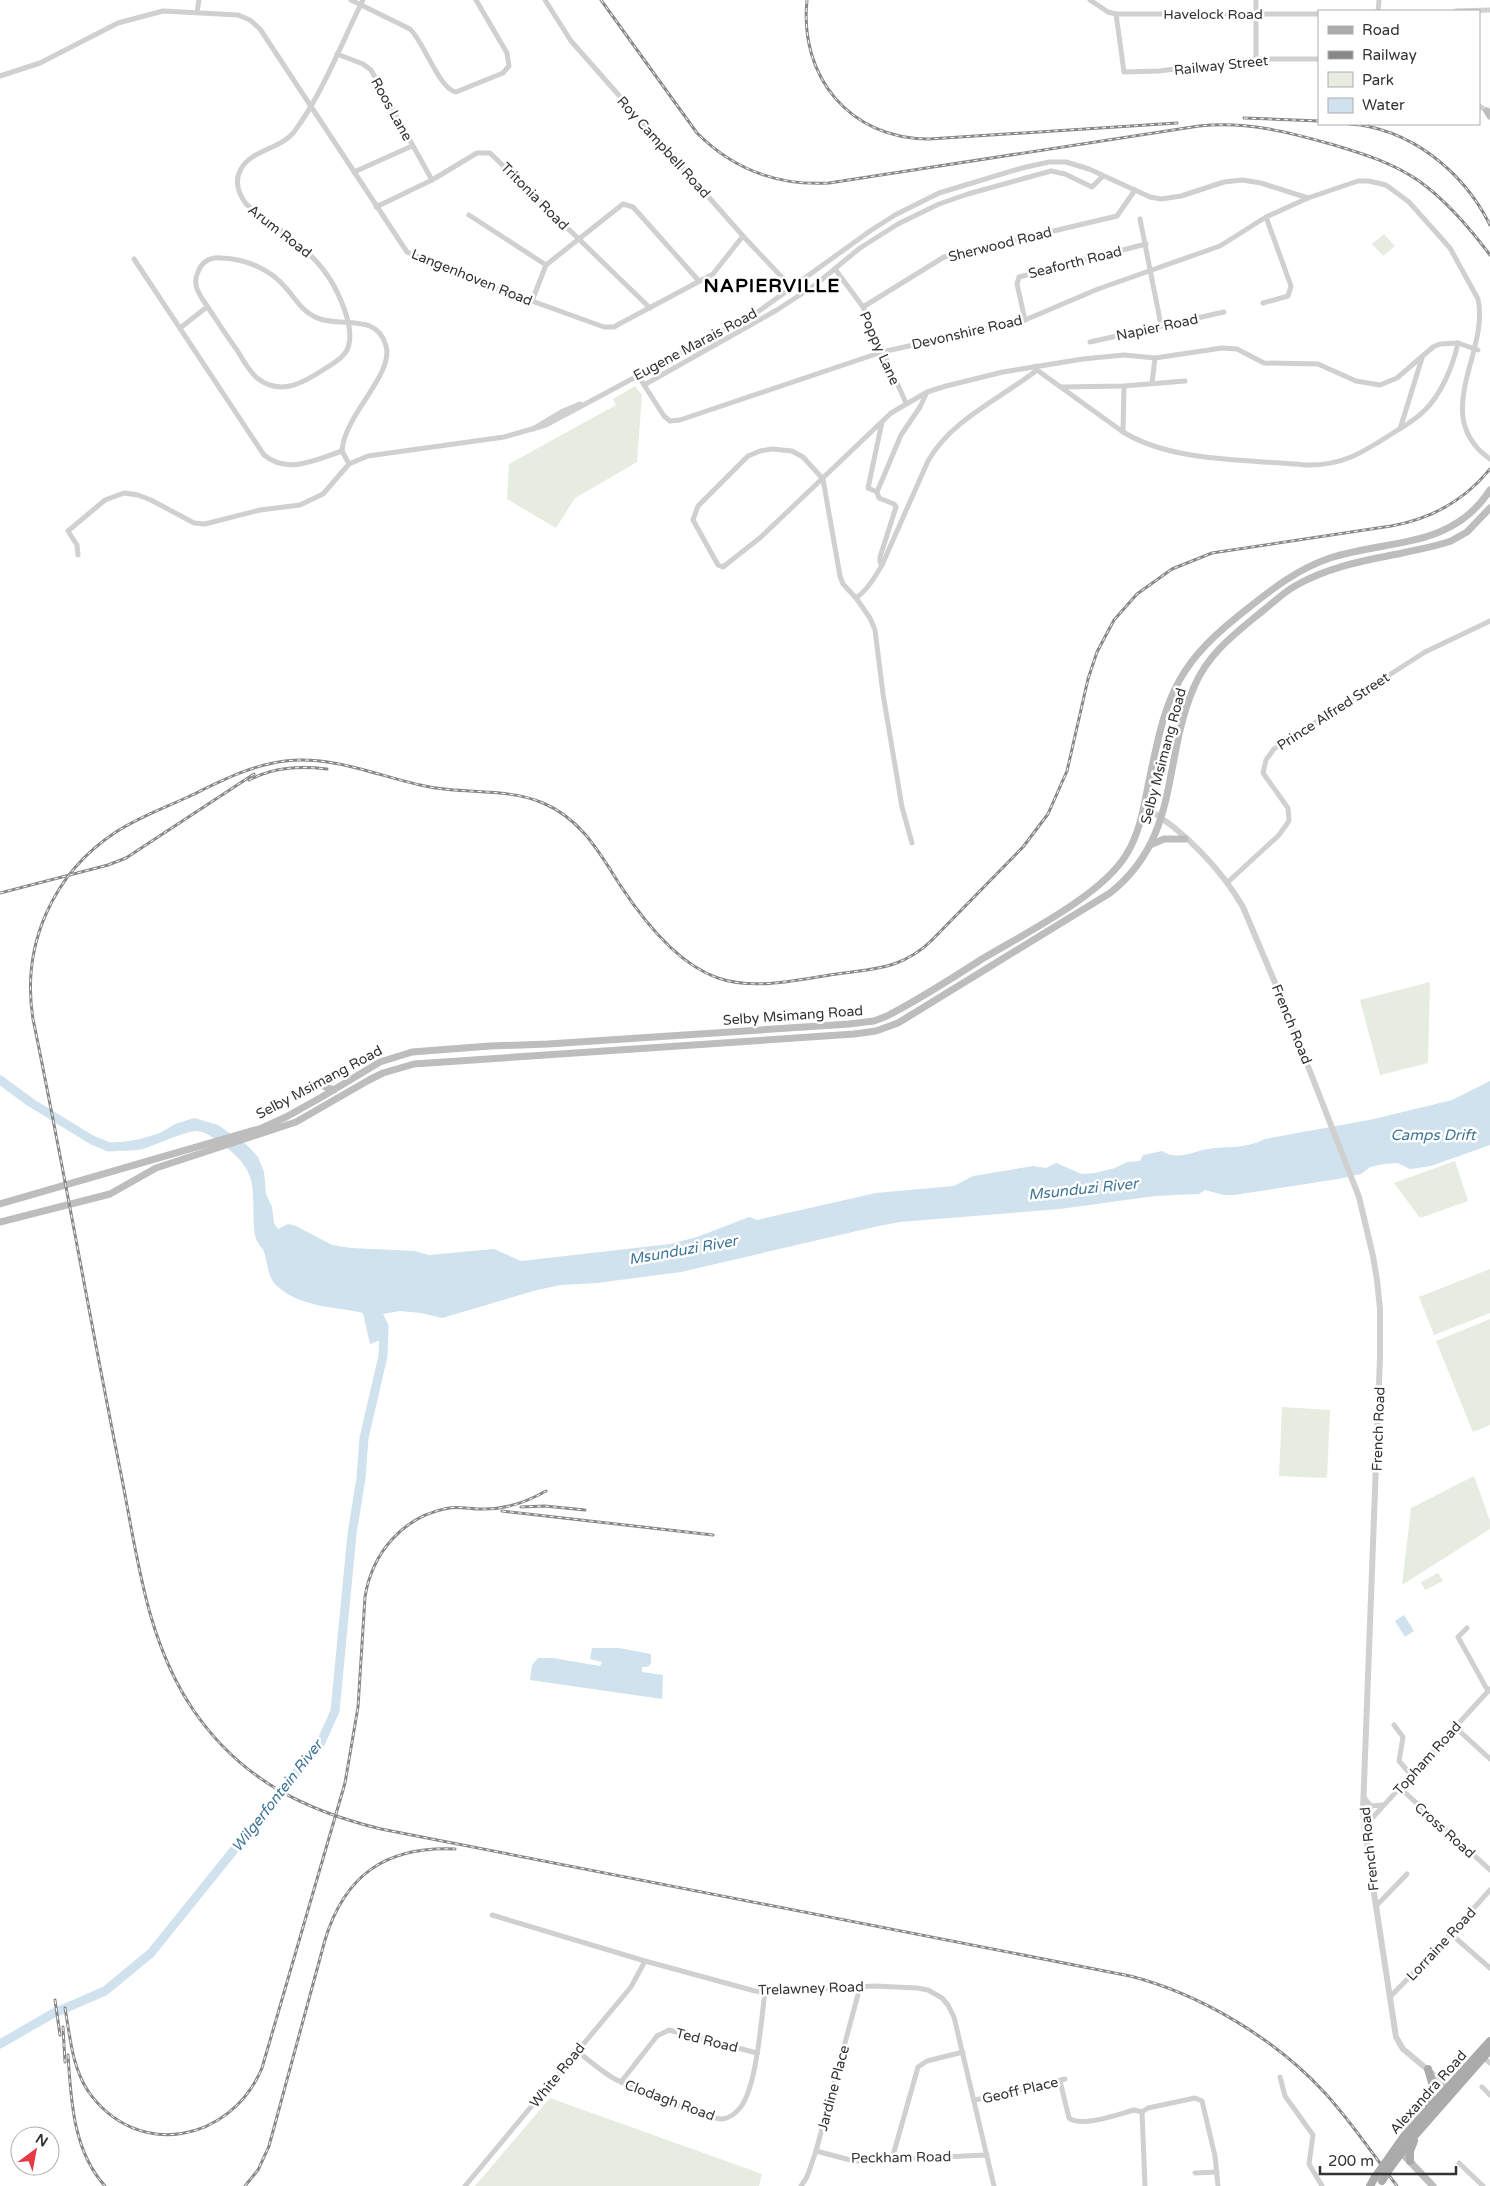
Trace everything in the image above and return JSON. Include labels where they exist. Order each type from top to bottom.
[{"type":"main road","name":"Selby Msimang Road","points":[[249,1136],[301,1109],[380,1062],[412,1052],[701,1035],[874,1021],[899,1010],[1066,908],[1100,885],[1126,856],[1138,829],[1144,807],[1166,707],[1184,671],[1207,643],[1270,591],[1297,573],[1343,555],[1440,533],[1470,515],[1490,490]]},
{"type":"main road","name":"Selby Msimang Road","points":[[0,1204],[296,1122],[383,1073],[421,1064],[846,1035],[876,1031],[905,1018],[1110,893],[1132,874],[1150,845],[1162,817],[1188,703],[1200,674],[1217,650],[1230,637],[1292,587],[1308,579],[1343,566],[1451,541],[1467,532],[1490,508]]},
{"type":"main road","points":[[1150,845],[1164,839],[1185,838]]},
{"type":"main road","points":[[317,1084],[334,1090]]},
{"type":"main road","points":[[301,1109],[310,1108],[322,1102],[328,1105]]},
{"type":"main road","name":"Selby Msimang Road","points":[[0,1222],[110,1194],[156,1168],[215,1145]]},
{"type":"main road","name":"Alexandra Road","points":[[1398,2149],[1416,2134],[1450,2089],[1481,2055],[1490,2041]]},
{"type":"main road","name":"Alexandra Road","points":[[1481,2055],[1490,2050]]},
{"type":"main road","points":[[1428,2069],[1433,2089],[1429,2108]]},
{"type":"main road","name":"Alexandra Road","points":[[1370,2186],[1378,2181],[1398,2149],[1429,2108],[1450,2089]]},
{"type":"main road","points":[[1410,2161],[1410,2151],[1416,2134]]},
{"type":"main road","points":[[1398,2149],[1433,2186]]},
{"type":"street","points":[[197,12],[199,0]]},
{"type":"street","points":[[351,0],[362,3],[410,29],[417,36],[446,87],[456,92],[503,73],[509,66],[507,53],[476,0]]},
{"type":"street","name":"Roy Campbell Road","points":[[545,0],[571,41],[743,236],[792,288]]},
{"type":"street","name":"Havelock Road","points":[[1090,0],[1108,12],[1116,14],[1318,14]]},
{"type":"street","points":[[1256,0],[1256,60]]},
{"type":"street","name":"Arum Road","points":[[347,322],[334,287],[314,257],[298,242],[246,204],[238,189],[238,176],[248,161],[290,137],[310,106],[362,3]]},
{"type":"street","name":"Langenhoven Road","points":[[0,76],[48,59],[118,23],[169,10],[238,15],[255,24],[376,207],[404,248],[412,256],[598,325],[609,327],[621,323],[713,274],[720,268],[743,236]]},
{"type":"street","name":"Railway Street","points":[[1116,14],[1124,72],[1159,71],[1256,60],[1318,59]]},
{"type":"street","name":"Roos Lane","points":[[337,54],[363,64],[371,70],[432,180]]},
{"type":"street","points":[[354,172],[412,146]]},
{"type":"street","name":"Tritonia Road","points":[[376,207],[432,180],[477,153],[490,153],[650,308]]},
{"type":"street","name":"Eugene Marais Road","points":[[78,555],[77,545],[68,531],[105,500],[124,493],[145,498],[194,523],[205,524],[260,510],[300,505],[322,494],[349,464],[368,456],[504,437],[546,425],[637,374],[759,310],[870,231],[939,193],[968,183],[1049,162],[1066,162],[1078,165],[1135,190]]},
{"type":"street","name":"Eugene Marais Road","points":[[644,386],[777,310],[835,269],[860,248],[898,224],[939,204],[1051,171],[1065,174],[1092,187],[1103,176]]},
{"type":"street","points":[[1135,190],[1150,197],[1168,199],[1224,182],[1242,180],[1260,183],[1308,198]]},
{"type":"street","name":"Devonshire Road","points":[[637,374],[664,416],[673,421],[882,352],[1025,320],[1098,289],[1220,246],[1266,217],[1308,198],[1348,183],[1363,180],[1386,185],[1401,195],[1450,248],[1481,306],[1482,331],[1465,392],[1464,410],[1470,435],[1480,450],[1490,459]]},
{"type":"street","name":"Sherwood Road","points":[[862,307],[944,257],[1117,216],[1135,190]]},
{"type":"street","points":[[532,301],[546,265],[619,205],[627,204],[640,215],[699,281]]},
{"type":"street","points":[[469,215],[546,265]]},
{"type":"street","points":[[1263,303],[1288,296],[1291,286],[1266,217]]},
{"type":"street","points":[[1140,219],[1152,271],[1161,325]]},
{"type":"street","name":"Seaforth Road","points":[[1025,320],[1017,284],[1017,280],[1023,275],[1146,244]]},
{"type":"street","points":[[134,259],[258,447],[270,460],[291,466],[342,452]]},
{"type":"street","points":[[347,322],[350,339],[344,354],[304,383],[284,387],[265,383],[257,377],[208,307],[196,285],[199,269],[211,259],[233,259],[254,265],[274,277],[306,311],[317,318],[363,323],[379,332],[386,344],[388,356],[384,368],[347,429],[342,452],[349,464]]},
{"type":"street","name":"Poppy Lane","points":[[835,269],[862,307],[906,403]]},
{"type":"street","points":[[180,328],[208,307]]},
{"type":"street","name":"Napier Road","points":[[1090,342],[1224,312]]},
{"type":"street","points":[[912,843],[902,807],[883,694],[875,630],[870,618],[844,584],[839,571],[823,478],[803,457],[792,451],[772,450],[753,453],[728,474],[698,506],[693,520],[716,562],[723,567],[761,537],[823,478],[882,422],[891,413],[927,392],[1003,372],[1106,356],[1124,355],[1155,358],[1211,349],[1232,348],[1264,363],[1318,364],[1356,381],[1380,385],[1397,378],[1440,344],[1458,343],[1478,350]]},
{"type":"street","points":[[1037,368],[1123,432],[1151,446],[1187,453],[1237,459],[1319,465],[1352,458],[1418,417],[1429,406],[1447,375],[1458,343]]},
{"type":"street","points":[[1152,383],[1155,358]]},
{"type":"street","points":[[1400,429],[1422,358]]},
{"type":"street","points":[[856,598],[868,588],[882,565],[928,461],[937,446],[966,420],[1037,368]]},
{"type":"street","points":[[1061,387],[1124,386],[1185,381]]},
{"type":"street","points":[[1123,432],[1124,386]]},
{"type":"street","points":[[882,565],[880,557],[896,508],[894,504],[879,498],[877,492],[900,435],[920,407],[927,392]]},
{"type":"street","points":[[877,492],[868,488],[882,422]]},
{"type":"street","name":"Prince Alfred Street","points":[[1228,882],[1280,834],[1289,821],[1288,808],[1263,773],[1266,760],[1274,749],[1425,652],[1490,621]]},
{"type":"street","name":"French Road","points":[[1144,807],[1162,817],[1228,882],[1250,923],[1326,1110],[1358,1196],[1373,1256],[1379,1292],[1380,1357],[1364,1827],[1398,2042],[1450,2089]]},
{"type":"street","points":[[1467,1628],[1458,1637],[1489,1690]]},
{"type":"street","name":"Topham Road","points":[[1364,1827],[1489,1690]]},
{"type":"street","points":[[1394,1725],[1403,1737],[1399,1761],[1412,1776]]},
{"type":"street","points":[[1455,1727],[1490,1759]]},
{"type":"street","name":"Cross Road","points":[[1400,1788],[1490,1870]]},
{"type":"street","points":[[1364,1797],[1367,1803],[1373,1807],[1386,1804]]},
{"type":"street","points":[[1376,1906],[1407,1874]]},
{"type":"street","name":"Lorraine Road","points":[[1390,1997],[1451,1934],[1490,1890]]},
{"type":"street","name":"Trelawney Road","points":[[492,1916],[645,1962],[745,1989],[765,1992],[860,1987],[903,1987],[934,1993],[948,2005],[952,2012],[975,2100],[994,2186]]},
{"type":"street","points":[[1451,1934],[1490,1968]]},
{"type":"street","name":"White Road","points":[[465,2186],[630,1987],[645,1962]]},
{"type":"street","name":"Jardine Place","points":[[801,2186],[807,2177],[816,2151],[860,1987]]},
{"type":"street","name":"Clodagh Road","points":[[576,2050],[621,2082],[697,2112],[723,2119],[735,2113],[743,2104],[756,2064],[765,1992]]},
{"type":"street","name":"Ted Road","points":[[621,2082],[657,2036],[669,2030],[757,2053]]},
{"type":"street","points":[[892,2159],[918,2067],[927,2061],[963,2052]]},
{"type":"street","points":[[1481,2055],[1490,2063]]},
{"type":"street","points":[[1280,2077],[1285,2096],[1313,2135],[1309,2164],[1322,2186]]},
{"type":"street","name":"Geoff Place","points":[[975,2100],[1063,2080],[1069,2118],[1073,2121],[1085,2122],[1134,2110],[1142,2112]]},
{"type":"street","points":[[1482,2087],[1490,2095]]},
{"type":"street","points":[[1145,2186],[1142,2112],[1148,2108],[1195,2098],[1200,2099],[1205,2107],[1218,2186]]},
{"type":"street","name":"Peckham Road","points":[[816,2151],[854,2161],[987,2155]]},
{"type":"street","points":[[1459,2163],[1483,2186]]},
{"type":"street","points":[[1194,2173],[1217,2172]]},
{"type":"green space","points":[[1384,234],[1395,246],[1383,256],[1372,244]]},
{"type":"green space","points":[[635,386],[642,395],[637,462],[575,498],[556,528],[507,499],[509,464],[616,405],[613,399]]},
{"type":"green space","points":[[1430,982],[1428,1063],[1380,1075],[1360,1000]]},
{"type":"green space","points":[[1455,1161],[1468,1201],[1420,1218],[1394,1183]]},
{"type":"green space","points":[[1490,1269],[1490,1313],[1434,1335],[1419,1297]]},
{"type":"green space","points":[[1490,1319],[1490,1425],[1473,1432],[1436,1341]]},
{"type":"green space","points":[[1282,1407],[1330,1410],[1327,1478],[1279,1476]]},
{"type":"green space","points":[[1474,1476],[1490,1521],[1490,1529],[1402,1585],[1411,1508]]},
{"type":"green space","points":[[1438,1573],[1443,1581],[1425,1590],[1421,1582]]},
{"type":"green space","points":[[550,2098],[762,2174],[759,2186],[475,2186]]},
{"type":"water","name":"Camps Drift","points":[[1490,1081],[1490,1145],[1431,1166],[1410,1169],[1397,1163],[1384,1164],[1370,1167],[1361,1174],[1338,1179],[1234,1195],[1224,1195],[1205,1190],[1199,1194],[1155,1196],[1060,1209],[899,1222],[681,1272],[597,1283],[561,1285],[537,1290],[442,1318],[400,1311],[383,1314],[388,1324],[388,1337],[370,1344],[363,1313],[296,1299],[274,1283],[264,1252],[255,1235],[252,1185],[244,1165],[236,1155],[208,1134],[197,1131],[143,1149],[116,1151],[118,1143],[160,1133],[175,1124],[194,1118],[218,1125],[247,1145],[258,1157],[264,1172],[266,1194],[272,1207],[274,1223],[278,1229],[288,1224],[296,1226],[332,1245],[351,1248],[415,1251],[429,1255],[494,1249],[521,1261],[670,1244],[697,1237],[749,1217],[757,1220],[876,1193],[954,1186],[973,1176],[1033,1166],[1046,1168],[1056,1163],[1082,1174],[1095,1173],[1115,1168],[1127,1162],[1140,1161],[1143,1155],[1162,1151],[1179,1156],[1208,1149],[1244,1146],[1265,1139],[1374,1119],[1452,1100]]},
{"type":"water","points":[[1404,1615],[1414,1631],[1405,1637],[1395,1621]]},
{"type":"water","points":[[592,1648],[619,1648],[651,1654],[651,1663],[648,1667],[642,1667],[642,1672],[663,1675],[662,1699],[530,1680],[532,1665],[538,1658],[553,1658],[600,1666],[602,1662],[590,1659]]},
{"type":"waterway","name":"Msunduzi River","points":[[0,1080],[30,1102],[92,1140],[109,1147],[128,1146]]},
{"type":"waterway","name":"Wilgerfontein River","points":[[0,2044],[52,2014],[105,1991],[151,1953],[321,1742],[335,1711],[352,1534],[361,1478],[364,1438],[383,1356],[384,1327]]},
{"type":"railway","points":[[601,0],[697,133],[711,146],[741,165],[757,173],[774,178],[792,182],[829,183],[1199,126],[1251,126],[1284,132],[1334,145],[1399,169],[1419,181],[1448,206],[1490,255]]},
{"type":"railway","points":[[807,0],[807,28],[812,54],[821,78],[835,98],[854,115],[875,128],[901,136],[929,139],[1177,123]]},
{"type":"railway","points":[[1244,118],[1318,121]]},
{"type":"railway","points":[[1356,125],[1371,127],[1393,134],[1413,143],[1432,156],[1450,170],[1465,187],[1479,205],[1490,225]]},
{"type":"railway","points":[[1397,2186],[1334,2103],[1305,2073],[1283,2054],[1260,2037],[1210,2007],[1157,1984],[1130,1976],[381,1829],[325,1812],[300,1801],[253,1773],[232,1755],[212,1735],[177,1684],[164,1655],[145,1595],[33,1019],[32,964],[37,938],[46,913],[59,890],[75,868],[94,849],[116,832],[152,813],[235,775],[272,763],[304,760],[340,764],[430,787],[502,793],[530,798],[543,803],[579,827],[639,912],[662,939],[689,962],[718,978],[747,984],[778,983],[873,969],[894,964],[914,954],[932,940],[1023,847],[1048,814],[1067,771],[1088,679],[1097,652],[1114,620],[1137,594],[1172,569],[1212,553],[1406,523],[1433,513],[1458,499],[1470,490],[1490,469]]},
{"type":"railway","points":[[249,780],[268,772],[287,768],[327,769]]},
{"type":"railway","points":[[0,893],[108,865],[126,858],[254,774]]},
{"type":"railway","points":[[65,2008],[75,2062],[88,2091],[108,2113],[132,2127],[156,2134],[182,2134],[206,2126],[229,2113],[248,2093],[262,2068],[345,1783],[358,1707],[365,1597],[375,1566],[392,1539],[417,1519],[432,1512],[453,1507],[476,1509],[506,1507],[546,1491]]},
{"type":"railway","points":[[521,1507],[545,1506],[585,1510]]},
{"type":"railway","points":[[502,1511],[713,1535]]},
{"type":"railway","points":[[245,2186],[258,2170],[269,2146],[325,1940],[344,1898],[357,1881],[389,1859],[431,1849],[455,1849]]},
{"type":"railway","points":[[55,2000],[60,2035]]},
{"type":"railway","points":[[63,2027],[65,2062]]},
{"type":"railway","points":[[68,2055],[73,2107],[80,2141],[94,2172],[105,2186]]},
{"type":"district","name":"NAPIERVILLE","points":[[772,285]]}]
